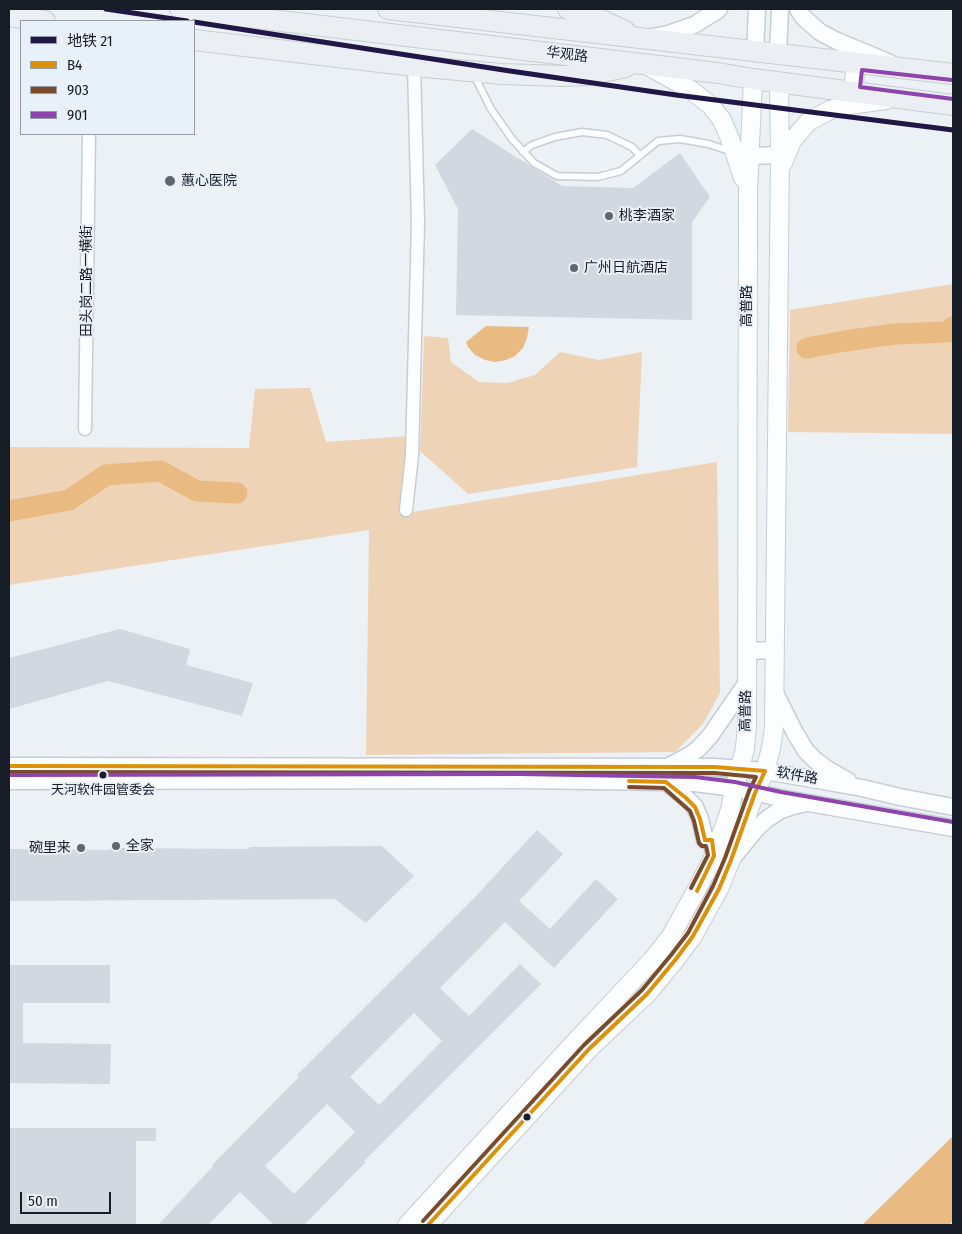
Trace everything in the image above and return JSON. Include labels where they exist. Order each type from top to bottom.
[{"type":"main road","name":"华观路","points":[[180,9],[718,73],[953,105]]},
{"type":"main road","name":"华观路","points":[[388,9],[953,74]]},
{"type":"main road","points":[[568,9],[595,17],[643,39]]},
{"type":"main road","points":[[9,16],[37,20]]},
{"type":"main road","points":[[195,40],[414,66],[502,74],[588,75],[643,64],[691,90],[711,106],[722,120],[730,139],[742,154]]},
{"type":"main road","points":[[853,92],[856,64]]},
{"type":"main road","name":"高普路","points":[[407,1225],[654,959],[685,913],[714,856],[730,810],[745,748],[747,725],[748,190],[742,154],[753,78]]},
{"type":"main road","name":"高普路","points":[[428,1225],[589,1049],[647,994],[682,951],[719,889],[765,771],[772,748],[774,728],[780,155],[779,82]]},
{"type":"main road","points":[[779,184],[783,162],[792,141],[808,122],[830,110],[849,105],[900,98]]},
{"type":"street","points":[[643,39],[668,34],[694,25],[719,9]]},
{"type":"street","points":[[755,51],[757,9]]},
{"type":"street","points":[[778,54],[780,9]]},
{"type":"street","points":[[798,9],[803,17],[820,32],[837,41],[906,69]]},
{"type":"street","points":[[406,510],[412,455],[418,223],[414,66]]},
{"type":"street","name":"田头岗二路一横街","points":[[85,429],[89,135]]},
{"type":"street","points":[[742,154],[780,155]]},
{"type":"street","points":[[747,650],[775,650]]},
{"type":"street","points":[[714,856],[712,840],[705,840],[695,807],[667,774],[699,748],[710,736],[746,684]]},
{"type":"street","points":[[774,691],[806,751],[827,769],[862,788]]},
{"type":"street","name":"软件路","points":[[9,766],[667,774],[695,783],[734,788],[807,803],[953,828]]},
{"type":"street","name":"软件路","points":[[9,781],[529,780],[667,774],[716,767],[765,771],[862,788],[953,807]]},
{"type":"street","points":[[731,860],[757,828],[767,819],[780,811],[807,803]]},
{"type":"lane","points":[[473,72],[491,109],[512,139],[534,163],[557,176],[598,177],[621,172],[658,140],[680,139],[709,144],[742,154]]},
{"type":"lane","points":[[523,152],[532,145],[555,136],[582,132],[607,135],[632,147],[640,156]]},
{"type":"shaded area","points":[[953,284],[953,434],[788,432],[790,310]]},
{"type":"shaded area","points":[[486,326],[529,327],[523,348],[515,356],[495,362],[475,355],[466,342]]},
{"type":"shaded area","points":[[424,336],[448,338],[451,362],[479,382],[508,383],[535,375],[560,352],[599,360],[642,352],[637,467],[468,494],[420,451]]},
{"type":"shaded area","points":[[310,388],[326,442],[408,436],[400,514],[717,462],[720,693],[703,724],[675,752],[366,755],[369,530],[9,585],[9,447],[249,448],[255,389]]},
{"type":"shaded area","points":[[952,1137],[953,1221],[949,1225],[862,1225]]},
{"type":"building","name":"广州日航酒店","points":[[472,129],[562,186],[633,188],[680,153],[710,197],[692,222],[692,320],[456,315],[458,209],[435,165]]},
{"type":"building","points":[[120,629],[190,649],[186,665],[253,683],[242,716],[108,681],[9,709],[9,658]]},
{"type":"building","points":[[537,830],[563,854],[519,901],[550,929],[596,879],[618,899],[554,968],[505,922],[440,988],[469,1016],[520,964],[541,984],[364,1161],[366,1162],[304,1225],[274,1225],[240,1192],[208,1225],[158,1225],[212,1165],[299,1077],[297,1075],[476,896]],"holes":[[[414,1013],[442,1041],[379,1105],[350,1077]],[[327,1104],[355,1132],[294,1194],[265,1166]]]},
{"type":"building","points":[[382,846],[414,876],[366,923],[335,899],[9,901],[9,849],[249,849],[250,847]]},
{"type":"building","points":[[9,965],[110,965],[110,1003],[23,1003],[23,1043],[111,1044],[110,1084],[9,1083]]},
{"type":"building","points":[[9,1128],[156,1128],[156,1141],[136,1141],[136,1225],[9,1225]]},
{"type":"waterway","points":[[807,348],[895,334],[948,332],[953,327]]},
{"type":"waterway","points":[[9,511],[69,500],[106,475],[160,471],[197,491],[237,493]]},
{"type":"metro line","name":"21","points":[[106,9],[180,20]]},
{"type":"metro line","name":"21","points":[[195,22],[676,95],[953,130]]},
{"type":"transit line","name":"901","points":[[952,80],[862,70],[860,87],[953,99]]},
{"type":"transit line","name":"B4","points":[[9,766],[715,767],[765,771],[719,889],[693,936],[676,959],[647,994],[589,1049],[428,1225]]},
{"type":"transit line","name":"903","points":[[9,772],[715,773],[756,777],[713,886],[688,933],[642,990],[584,1045],[423,1221]]},
{"type":"transit line","name":"901","points":[[9,775],[519,774],[695,777],[735,782],[781,792],[953,822]]},
{"type":"transit line","name":"B4","points":[[629,781],[666,782],[695,807],[705,840],[712,840],[714,856],[697,891]]},
{"type":"transit line","name":"903","points":[[629,787],[664,788],[690,811],[699,843],[702,846],[706,846],[708,855],[691,888]]},
{"type":"place","name":"蕙心医院","points":[[170,181]]},
{"type":"place","name":"桃李酒家","points":[[609,216]]},
{"type":"place","name":"广州日航酒店","points":[[574,268]]},
{"type":"place","name":"天河软件园管委会","points":[[103,775]]},
{"type":"place","name":"全家","points":[[116,846]]},
{"type":"place","name":"碗里来","points":[[81,848]]}]
